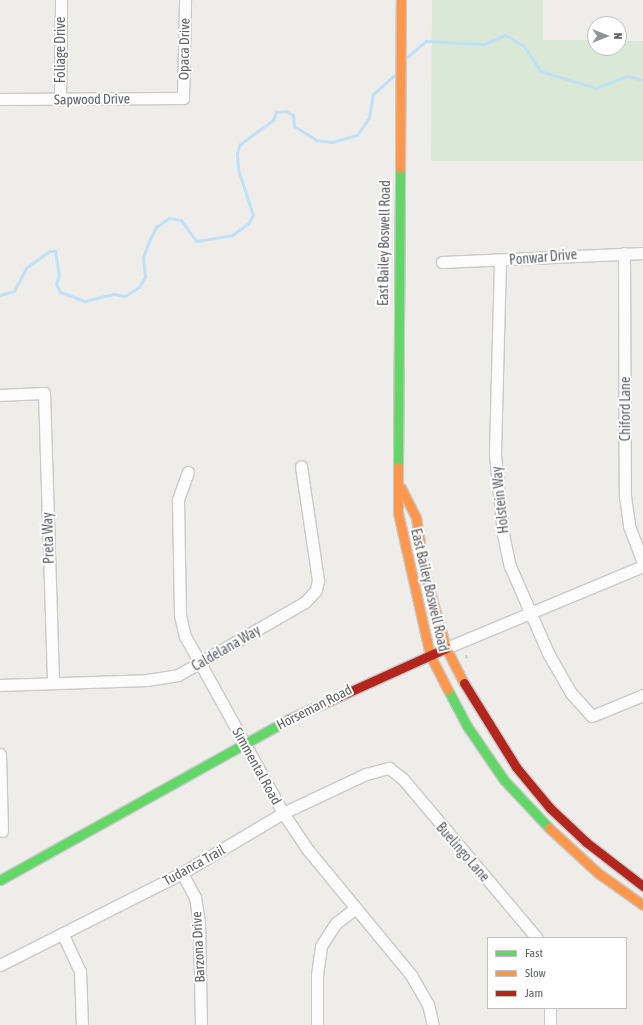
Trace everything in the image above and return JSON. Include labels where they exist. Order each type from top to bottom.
[{"type":"street","name":"Foliage Drive","points":[[60,100],[61,0]]},
{"type":"street","name":"Opaca Drive","points":[[183,98],[185,0]]},
{"type":"street","name":"East Bailey Boswell Road","points":[[401,0],[397,442],[400,487],[398,514],[430,655],[467,726],[504,780],[540,821],[598,873],[643,905]]},
{"type":"street","name":"Sapwood Drive","points":[[0,100],[183,98]]},
{"type":"street","name":"Chiford Lane","points":[[624,253],[625,496],[629,526],[643,563]]},
{"type":"street","name":"Ponwar Drive","points":[[442,262],[500,261],[643,253]]},
{"type":"street","name":"Holstein Way","points":[[500,261],[496,455],[503,534],[510,566],[529,613],[571,693],[592,716],[643,695]]},
{"type":"street","name":"Preta Way","points":[[0,395],[44,393],[53,684]]},
{"type":"street","name":"Caldelana Way","points":[[0,685],[161,679],[178,675],[305,602],[316,590],[318,580],[301,466]]},
{"type":"street","name":"Simmental Road","points":[[188,472],[178,500],[180,615],[184,636],[198,664],[245,743],[284,814],[356,908],[411,975],[428,1004],[433,1025]]},
{"type":"street","name":"East Bailey Boswell Road","points":[[400,487],[416,518],[425,574],[446,648],[482,717],[516,767],[586,842],[643,886]]},
{"type":"street","name":"Horseman Road","points":[[0,880],[308,708],[446,648],[643,566]]},
{"type":"street","points":[[0,754],[2,832]]},
{"type":"street","name":"Tudanca Trail","points":[[0,966],[182,872],[284,814],[366,774],[389,768]]},
{"type":"street","name":"Buelingo Lane","points":[[389,768],[403,779],[536,937]]},
{"type":"street","name":"Barzona Drive","points":[[182,872],[195,897],[199,922],[200,1025]]},
{"type":"street","points":[[317,1025],[317,975],[321,946],[336,923],[356,908]]},
{"type":"street","points":[[62,935],[80,971],[82,1025]]},
{"type":"street","points":[[550,1009],[550,1025]]},
{"type":"path","points":[[466,655],[467,668]]},
{"type":"green space","points":[[432,0],[543,0],[543,40],[587,40],[587,56],[627,56],[627,41],[643,41],[643,161],[431,161]]},
{"type":"waterway","points":[[407,57],[426,41],[484,44],[505,35],[524,46],[540,71],[596,88],[627,76],[643,80]]},
{"type":"waterway","points":[[0,295],[14,291],[26,268],[49,251],[55,251],[59,275],[56,284],[60,292],[85,301],[114,294],[125,296],[139,287],[145,277],[143,257],[149,241],[156,227],[169,218],[181,220],[196,241],[232,235],[248,224],[253,215],[238,169],[237,153],[240,144],[273,120],[276,112],[286,111],[293,115],[294,126],[316,140],[332,142],[357,135],[369,118],[373,94],[395,75]]},
{"type":"traffic: fast","points":[[398,467],[400,168]]},
{"type":"traffic: fast","points":[[448,690],[467,726],[504,780],[549,828]]},
{"type":"traffic: fast","points":[[0,880],[289,719]]},
{"type":"traffic: slow","points":[[400,168],[401,0]]},
{"type":"traffic: slow","points":[[398,467],[398,513],[430,655],[448,690]]},
{"type":"traffic: slow","points":[[401,488],[416,518],[425,574],[446,648],[464,683]]},
{"type":"traffic: slow","points":[[549,828],[598,873],[643,905]]},
{"type":"traffic: jam","points":[[289,719],[446,648]]},
{"type":"traffic: jam","points":[[464,683],[516,767],[550,808],[586,842],[643,886]]}]
